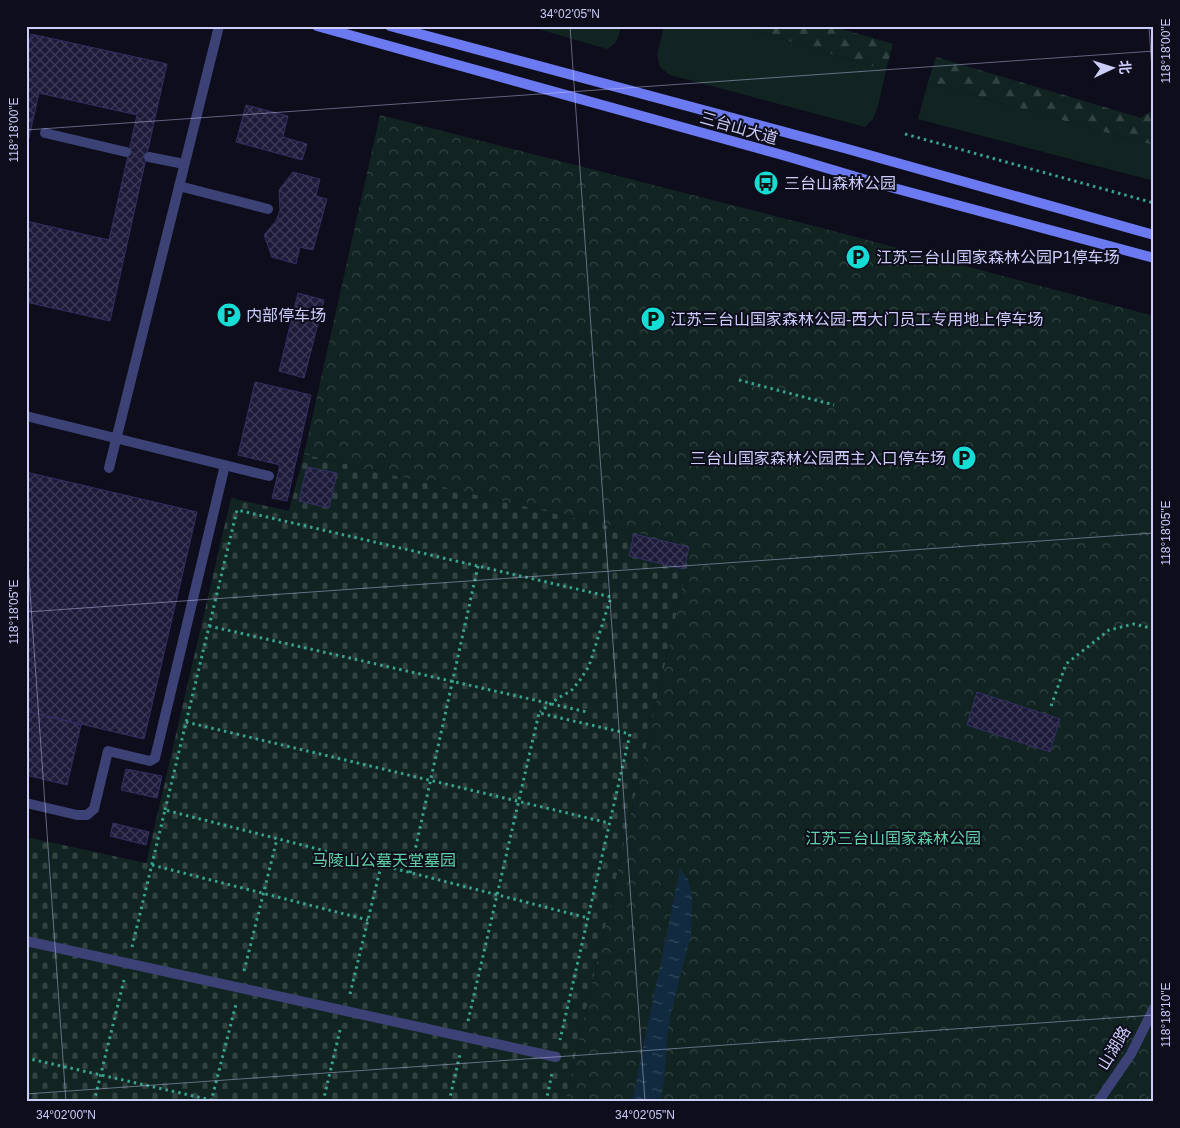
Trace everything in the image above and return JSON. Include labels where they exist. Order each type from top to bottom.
[{"type":"main road","name":"三台山大道","points":[[316,26],[890,187],[1154,258]]},
{"type":"main road","name":"三台山大道","points":[[390,26],[844,148],[1154,235]]},
{"type":"lane","points":[[108,468],[219,26]]},
{"type":"lane","points":[[45,133],[126,152]]},
{"type":"lane","points":[[149,157],[184,164]]},
{"type":"lane","points":[[179,186],[268,209]]},
{"type":"lane","points":[[26,416],[269,476]]},
{"type":"lane","points":[[26,803],[76,815],[87,815],[94,809],[108,752],[150,761],[156,758],[226,465]]},
{"type":"lane","points":[[26,941],[556,1057]]},
{"type":"lane","name":"山湖路","points":[[1098,1102],[1131,1054],[1154,1008]]},
{"type":"path","points":[[906,134],[1154,203]]},
{"type":"path","points":[[739,380],[834,405]]},
{"type":"path","points":[[94,1102],[236,510],[611,596],[589,666],[570,691],[539,713],[449,1102]]},
{"type":"path","points":[[410,873],[478,566]]},
{"type":"path","points":[[1051,706],[1066,664],[1110,630],[1134,624],[1154,629]]},
{"type":"path","points":[[209,626],[587,712]]},
{"type":"path","points":[[539,713],[630,734],[546,1102]]},
{"type":"path","points":[[186,722],[609,823]]},
{"type":"path","points":[[165,810],[588,918]]},
{"type":"path","points":[[152,865],[368,920]]},
{"type":"path","points":[[323,1102],[381,866]]},
{"type":"path","points":[[26,1058],[220,1102]]},
{"type":"green space","points":[[528,26],[621,26],[617,40],[607,49]]},
{"type":"green space","points":[[664,26],[739,26],[886,70],[873,119],[865,127],[670,75],[660,67],[657,55]]},
{"type":"green space","points":[[739,26],[832,26],[893,44],[886,70]]},
{"type":"green space","points":[[936,57],[1141,118],[1154,109],[1154,145],[928,82]]},
{"type":"green space","points":[[928,82],[1154,145],[1154,181],[918,119]]},
{"type":"green space","name":"江苏三台山国家森林公园","points":[[380,115],[822,228],[1154,316],[1154,1102],[565,1102],[692,546],[304,454]]},
{"type":"green space","name":"马陵山公墓天堂墓园","points":[[304,454],[692,546],[565,1102],[26,1102],[26,837],[146,863],[231,498],[289,511]]},
{"type":"green space","points":[[1154,1080],[1154,1102],[1141,1102]]},
{"type":"water","points":[[680,868],[688,880],[692,896],[691,935],[671,1013],[664,1082],[660,1102],[632,1102]]},
{"type":"building","points":[[31,34],[167,64],[110,321],[26,302],[26,221],[109,240],[137,115],[39,93],[26,151],[26,57]]},
{"type":"building","points":[[246,105],[288,116],[283,137],[307,144],[302,160],[236,142]]},
{"type":"building","points":[[293,172],[320,179],[316,196],[327,199],[313,250],[300,247],[296,264],[272,257],[264,235],[276,221],[280,210],[279,190]]},
{"type":"building","points":[[298,293],[324,300],[304,378],[279,371]]},
{"type":"building","points":[[255,382],[311,395],[287,501],[272,498],[280,465],[238,455]]},
{"type":"building","points":[[307,467],[337,473],[329,508],[299,501]]},
{"type":"building","points":[[26,472],[197,512],[144,739],[26,711]]},
{"type":"building","points":[[634,534],[689,547],[684,569],[629,556]]},
{"type":"building","points":[[977,692],[1060,719],[1050,752],[967,725]]},
{"type":"building","points":[[26,711],[81,725],[67,785],[26,775]]},
{"type":"building","points":[[126,769],[162,776],[157,798],[121,790]]},
{"type":"building","points":[[113,823],[149,832],[146,845],[110,836]]},
{"type":"place","name":"三台山森林公园","points":[[766,183]]},
{"type":"place","name":"江苏三台山国家森林公园P1停车场","points":[[858,257]]},
{"type":"place","name":"内部停车场","points":[[229,315]]},
{"type":"place","name":"江苏三台山国家森林公园-西大门员工专用地上停车场","points":[[653,319]]},
{"type":"place","name":"三台山国家森林公园西主入口停车场","points":[[964,458]]}]
